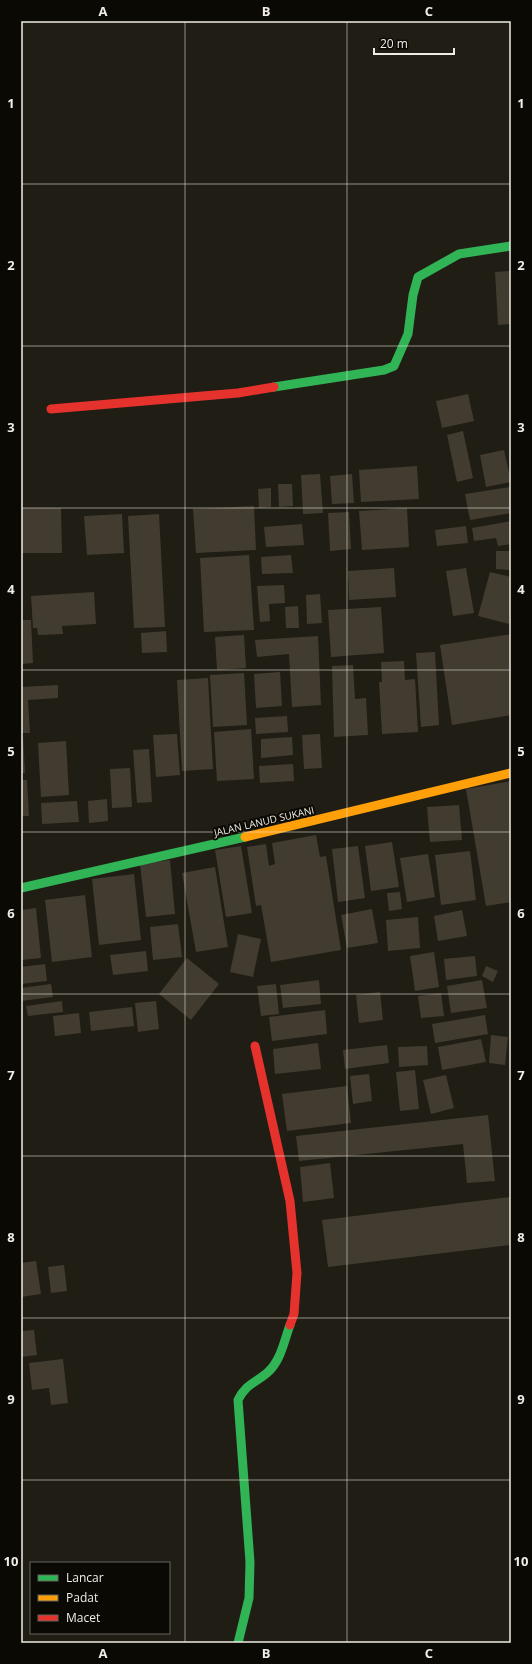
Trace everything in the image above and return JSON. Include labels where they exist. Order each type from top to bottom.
[{"type":"street","points":[[51,409],[238,393],[384,370],[394,366],[408,334],[413,295],[418,278],[459,254],[511,246]]},
{"type":"street","name":"JALAN LANUD SUKANI","points":[[21,888],[247,837],[511,773]]},
{"type":"street","points":[[238,1643],[249,1598],[250,1570],[238,1400],[243,1390],[268,1372],[278,1359],[294,1314],[297,1273],[290,1201],[255,1046]]},
{"type":"building","points":[[511,271],[511,324],[498,325],[495,272]]},
{"type":"building","points":[[468,394],[474,421],[442,428],[436,401]]},
{"type":"building","points":[[463,431],[473,478],[457,482],[447,435]]},
{"type":"building","points":[[504,450],[511,482],[486,487],[480,455]]},
{"type":"building","points":[[417,466],[419,499],[361,502],[359,470]]},
{"type":"building","points":[[320,474],[323,513],[303,514],[301,475]]},
{"type":"building","points":[[352,474],[354,503],[332,504],[330,476]]},
{"type":"building","points":[[278,484],[292,484],[293,506],[279,507]]},
{"type":"building","points":[[510,487],[511,513],[470,520],[465,494]]},
{"type":"building","points":[[271,488],[271,507],[259,508],[258,489]]},
{"type":"building","points":[[254,506],[256,550],[196,553],[193,509]]},
{"type":"building","points":[[21,508],[61,508],[62,553],[21,553]]},
{"type":"building","points":[[407,508],[409,547],[362,550],[359,511]]},
{"type":"building","points":[[349,512],[351,549],[330,551],[328,513]]},
{"type":"building","points":[[122,514],[124,553],[87,555],[84,516]]},
{"type":"building","points":[[159,514],[165,627],[134,628],[128,516]]},
{"type":"building","points":[[511,521],[511,544],[498,546],[496,538],[474,541],[472,528]]},
{"type":"building","points":[[302,524],[304,545],[266,547],[264,527]]},
{"type":"building","points":[[466,526],[468,543],[437,546],[435,530]]},
{"type":"building","points":[[496,551],[511,551],[511,570],[496,569]]},
{"type":"building","points":[[249,555],[254,630],[204,632],[200,558]]},
{"type":"building","points":[[291,555],[293,573],[262,574],[261,557]]},
{"type":"building","points":[[394,568],[396,597],[349,600],[348,571]]},
{"type":"building","points":[[466,568],[474,613],[453,616],[446,571]]},
{"type":"building","points":[[490,572],[511,577],[511,618],[509,624],[478,616]]},
{"type":"building","points":[[284,585],[285,603],[269,604],[270,621],[260,622],[257,586]]},
{"type":"building","points":[[94,592],[96,624],[62,626],[63,634],[38,635],[37,628],[33,628],[31,596]]},
{"type":"building","points":[[320,594],[322,623],[307,624],[306,595]]},
{"type":"building","points":[[298,606],[299,628],[286,628],[285,607]]},
{"type":"building","points":[[381,607],[384,653],[331,657],[328,610]]},
{"type":"building","points":[[21,620],[31,620],[33,663],[21,664]]},
{"type":"building","points":[[166,631],[167,652],[142,653],[141,633]]},
{"type":"building","points":[[511,634],[511,715],[452,725],[440,645]]},
{"type":"building","points":[[244,635],[246,668],[217,670],[215,637]]},
{"type":"building","points":[[318,636],[321,705],[292,707],[289,654],[257,657],[255,640]]},
{"type":"building","points":[[435,652],[439,725],[421,727],[416,653]]},
{"type":"building","points":[[404,661],[405,680],[415,679],[418,732],[382,734],[379,682],[382,682],[381,662]]},
{"type":"building","points":[[353,665],[355,699],[366,698],[368,735],[334,737],[332,666]]},
{"type":"building","points":[[280,672],[282,706],[256,708],[254,674]]},
{"type":"building","points":[[244,673],[247,725],[213,727],[210,675]]},
{"type":"building","points":[[208,678],[213,769],[182,771],[177,680]]},
{"type":"building","points":[[58,685],[58,698],[28,700],[30,733],[21,733],[21,687]]},
{"type":"building","points":[[287,716],[288,732],[256,734],[255,718]]},
{"type":"building","points":[[251,729],[254,779],[217,781],[214,732]]},
{"type":"building","points":[[177,734],[180,775],[156,777],[153,735]]},
{"type":"building","points":[[320,734],[322,768],[304,769],[302,735]]},
{"type":"building","points":[[21,736],[23,736],[25,773],[21,773]]},
{"type":"building","points":[[292,737],[293,755],[261,758],[261,739]]},
{"type":"building","points":[[66,741],[69,795],[41,797],[38,743]]},
{"type":"building","points":[[149,749],[152,802],[137,803],[133,750]]},
{"type":"building","points":[[293,764],[294,781],[260,783],[259,766]]},
{"type":"building","points":[[130,768],[132,807],[112,808],[110,769]]},
{"type":"building","points":[[21,780],[27,780],[29,816],[21,816]]},
{"type":"building","points":[[511,781],[511,902],[486,906],[466,789]]},
{"type":"building","points":[[107,799],[108,821],[89,823],[88,801]]},
{"type":"building","points":[[77,801],[79,822],[42,824],[41,803]]},
{"type":"building","points":[[459,805],[462,840],[430,842],[427,807]]},
{"type":"building","points":[[316,835],[320,857],[326,856],[341,950],[271,962],[261,905],[256,906],[247,847],[266,844],[269,866],[275,864],[272,843]]},
{"type":"building","points":[[392,842],[399,887],[371,891],[365,846]]},
{"type":"building","points":[[241,846],[252,913],[226,917],[215,850]]},
{"type":"building","points":[[358,846],[365,898],[338,902],[332,849]]},
{"type":"building","points":[[470,851],[476,900],[441,905],[435,855]]},
{"type":"building","points":[[428,854],[435,897],[407,902],[400,858]]},
{"type":"building","points":[[170,860],[175,914],[146,917],[140,864]]},
{"type":"building","points":[[215,867],[228,947],[196,952],[182,873]]},
{"type":"building","points":[[134,874],[141,940],[99,945],[92,879]]},
{"type":"building","points":[[400,892],[402,909],[389,911],[387,893]]},
{"type":"building","points":[[85,895],[92,957],[52,962],[45,900]]},
{"type":"building","points":[[36,908],[41,958],[21,960],[21,910]]},
{"type":"building","points":[[372,909],[378,943],[347,948],[341,915]]},
{"type":"building","points":[[462,910],[467,936],[438,941],[434,916]]},
{"type":"building","points":[[418,917],[420,948],[388,951],[386,920]]},
{"type":"building","points":[[178,924],[182,957],[153,960],[150,927]]},
{"type":"building","points":[[238,934],[261,939],[253,977],[230,972]]},
{"type":"building","points":[[146,951],[148,971],[113,975],[110,955]]},
{"type":"building","points":[[434,952],[439,987],[415,991],[410,956]]},
{"type":"building","points":[[475,956],[477,976],[446,980],[444,959]]},
{"type":"building","points":[[187,958],[219,984],[191,1020],[159,994]]},
{"type":"building","points":[[45,964],[47,981],[21,984],[21,967]]},
{"type":"building","points":[[486,966],[498,971],[493,982],[482,976]]},
{"type":"building","points":[[319,980],[321,1004],[283,1008],[280,985]]},
{"type":"building","points":[[482,980],[487,1008],[451,1013],[447,986]]},
{"type":"building","points":[[51,984],[53,997],[21,1001],[21,988]]},
{"type":"building","points":[[276,984],[279,1014],[261,1016],[257,986]]},
{"type":"building","points":[[380,992],[383,1020],[359,1023],[356,995]]},
{"type":"building","points":[[441,993],[444,1016],[421,1018],[418,996]]},
{"type":"building","points":[[62,1001],[63,1012],[28,1016],[26,1006]]},
{"type":"building","points":[[156,1001],[159,1029],[138,1032],[135,1003]]},
{"type":"building","points":[[132,1007],[134,1026],[91,1031],[89,1012]]},
{"type":"building","points":[[325,1010],[327,1034],[272,1041],[269,1017]]},
{"type":"building","points":[[79,1013],[81,1033],[55,1036],[53,1016]]},
{"type":"building","points":[[485,1015],[488,1034],[435,1043],[432,1024]]},
{"type":"building","points":[[491,1035],[508,1037],[505,1065],[489,1063]]},
{"type":"building","points":[[481,1039],[486,1062],[442,1070],[438,1047]]},
{"type":"building","points":[[318,1043],[321,1069],[275,1074],[273,1049]]},
{"type":"building","points":[[387,1045],[389,1063],[345,1069],[343,1050]]},
{"type":"building","points":[[427,1046],[428,1065],[399,1067],[398,1047]]},
{"type":"building","points":[[415,1070],[419,1109],[400,1111],[396,1072]]},
{"type":"building","points":[[369,1074],[372,1101],[353,1104],[350,1076]]},
{"type":"building","points":[[446,1075],[454,1108],[431,1114],[423,1080]]},
{"type":"building","points":[[347,1086],[351,1123],[287,1131],[282,1094]]},
{"type":"building","points":[[488,1115],[495,1181],[467,1183],[463,1144],[299,1161],[296,1136]]},
{"type":"building","points":[[330,1163],[334,1198],[303,1202],[300,1167]]},
{"type":"building","points":[[510,1197],[511,1245],[328,1267],[322,1220]]},
{"type":"building","points":[[36,1261],[41,1294],[21,1297],[21,1263]]},
{"type":"building","points":[[64,1265],[67,1291],[51,1293],[48,1267]]},
{"type":"building","points":[[34,1330],[37,1355],[21,1357],[21,1331]]},
{"type":"building","points":[[63,1359],[68,1403],[51,1405],[49,1388],[32,1390],[29,1363]]},
{"type":"traffic: fast","points":[[274,387],[384,370],[394,366],[408,334],[413,295],[418,277],[459,254],[511,246]]},
{"type":"traffic: fast","points":[[21,888],[245,837]]},
{"type":"traffic: fast","points":[[238,1643],[249,1598],[250,1562],[238,1400],[244,1390],[267,1373],[276,1363],[290,1325]]},
{"type":"traffic: slow","points":[[245,837],[511,773]]},
{"type":"traffic: jam","points":[[51,409],[238,393],[274,387]]},
{"type":"traffic: jam","points":[[255,1046],[290,1201],[297,1273],[294,1314],[290,1325]]}]
